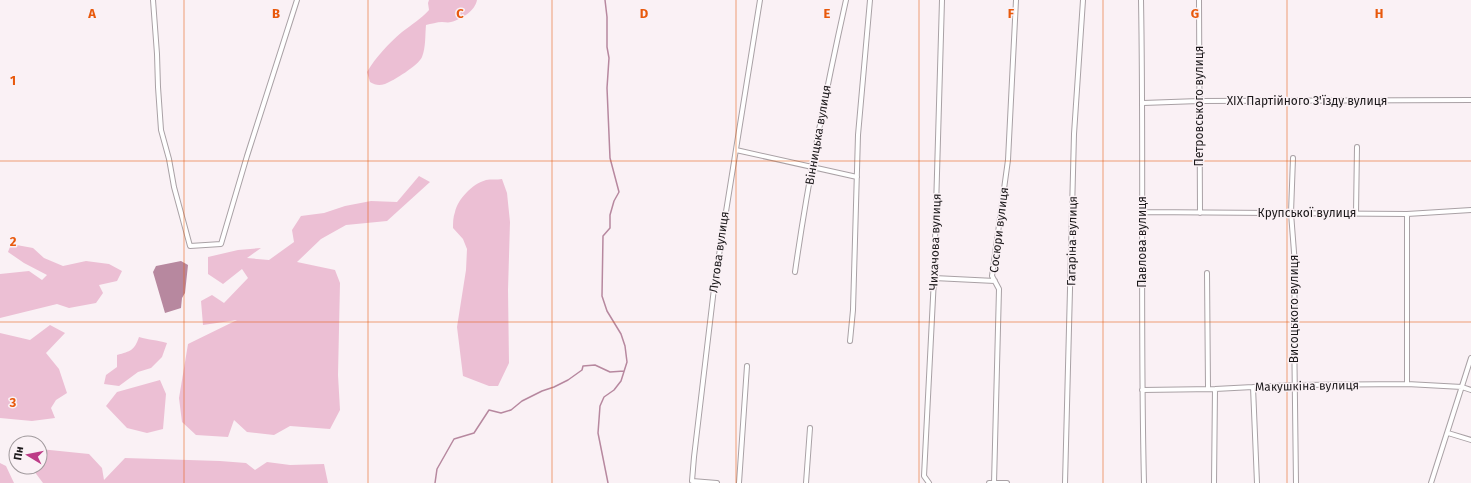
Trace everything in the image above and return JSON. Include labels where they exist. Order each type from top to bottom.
[{"type":"street","points":[[153,0],[162,130],[174,187],[190,246],[221,244],[247,156],[297,0]]},
{"type":"street","name":"Лугова вулиця","points":[[717,483],[692,482],[715,280],[760,0]]},
{"type":"street","name":"Вінницька вулиця","points":[[795,272],[803,215],[825,95],[846,0]]},
{"type":"street","points":[[850,341],[853,310],[858,135],[870,0]]},
{"type":"street","name":"Чихачова вулиця","points":[[929,483],[924,476],[934,278],[942,0]]},
{"type":"street","name":"Сосюри вулиця","points":[[994,483],[999,289],[992,276],[1008,160],[1016,0]]},
{"type":"street","name":"Гагаріна вулиця","points":[[1065,483],[1074,134],[1083,0]]},
{"type":"street","name":"Павлова вулиця","points":[[1141,0],[1143,103],[1142,390],[1144,483]]},
{"type":"street","name":"Петровського вулиця","points":[[1199,0],[1200,213]]},
{"type":"street","name":"XIX Партійного З'їзду вулиця","points":[[1143,103],[1199,101],[1471,100]]},
{"type":"street","points":[[1356,213],[1357,147]]},
{"type":"street","points":[[736,150],[857,177]]},
{"type":"street","name":"Висоцького вулиця","points":[[1293,158],[1291,213],[1295,265],[1294,385],[1296,483]]},
{"type":"street","name":"Крупської вулиця","points":[[1142,212],[1407,214],[1471,210]]},
{"type":"street","points":[[1407,214],[1407,384]]},
{"type":"street","points":[[1206,273],[1208,388]]},
{"type":"street","points":[[934,278],[994,281]]},
{"type":"street","points":[[1431,483],[1471,358]]},
{"type":"street","points":[[739,483],[747,366]]},
{"type":"street","name":"Макушкіна вулиця","points":[[1142,390],[1215,389],[1294,385],[1407,384],[1462,387],[1471,390]]},
{"type":"street","points":[[1253,387],[1257,483]]},
{"type":"street","points":[[1214,483],[1215,389]]},
{"type":"street","points":[[806,483],[810,428]]},
{"type":"street","points":[[1448,432],[1471,440]]},
{"type":"street","points":[[989,483],[1007,483]]},
{"type":"shaded area","points":[[429,0],[477,0],[474,8],[459,19],[450,22],[440,22],[426,25],[425,45],[422,57],[411,68],[385,84],[377,85],[370,82],[367,72],[374,61],[402,32],[429,10]]},
{"type":"shaded area","points":[[419,176],[430,182],[387,221],[346,225],[321,239],[297,262],[335,270],[340,283],[338,375],[340,410],[330,429],[290,426],[274,435],[247,432],[234,420],[228,437],[196,435],[182,422],[179,398],[188,344],[237,320],[203,325],[201,301],[212,295],[224,303],[248,278],[242,269],[223,284],[208,274],[208,257],[238,250],[261,248],[247,258],[269,260],[294,242],[292,230],[301,216],[324,213],[345,206],[371,201],[397,202]]},
{"type":"shaded area","points":[[502,179],[507,193],[510,222],[508,290],[509,363],[498,386],[489,386],[463,376],[457,327],[466,270],[467,249],[463,239],[453,228],[453,222],[454,214],[459,202],[471,188],[486,180]]},
{"type":"shaded area","points":[[11,244],[33,248],[44,258],[63,266],[86,261],[109,264],[122,271],[117,281],[99,285],[103,293],[96,303],[69,308],[57,304],[0,318],[0,274],[29,271],[42,280],[47,275],[24,263],[8,252]]},
{"type":"shaded area","points":[[181,261],[188,265],[185,293],[182,298],[181,308],[165,313],[153,272],[156,266]]},
{"type":"shaded area","points":[[50,325],[65,333],[46,353],[59,369],[67,393],[56,400],[51,408],[55,418],[32,421],[0,418],[0,333],[30,340]]},
{"type":"shaded area","points":[[139,337],[167,343],[162,357],[151,368],[138,372],[119,386],[104,384],[106,375],[117,367],[117,355],[134,348]]},
{"type":"shaded area","points":[[160,380],[166,394],[163,429],[147,433],[127,428],[106,406],[117,392]]},
{"type":"shaded area","points":[[48,450],[89,454],[102,468],[104,480],[125,458],[246,463],[255,470],[267,462],[290,465],[324,464],[328,483],[43,483],[37,475],[48,475]]},
{"type":"shaded area","points":[[0,463],[6,466],[8,475],[10,475],[14,483],[0,483]]},
{"type":"waterway","points":[[605,0],[607,17],[607,47],[609,58],[607,88],[610,158],[619,192],[614,201],[610,215],[610,228],[603,236],[602,296],[607,311],[621,334],[625,346],[627,362],[621,381],[614,390],[604,397],[600,406],[598,433],[608,483]]},
{"type":"waterway","points":[[435,483],[437,469],[454,439],[474,433],[489,410],[501,413],[511,410],[522,401],[568,380],[582,370],[583,366],[595,365],[610,372],[624,371]]}]
